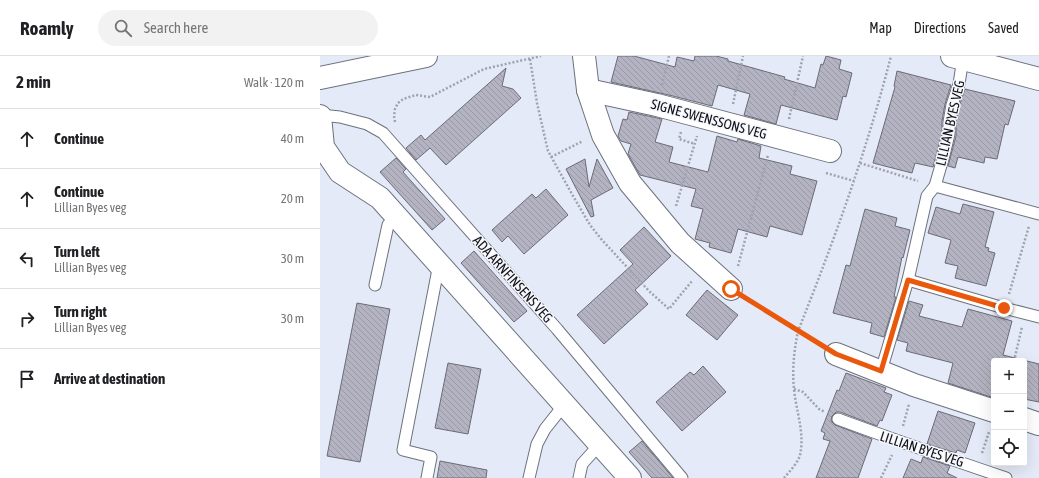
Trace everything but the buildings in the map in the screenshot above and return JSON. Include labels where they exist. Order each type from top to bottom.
[{"type":"street","points":[[320,78],[426,56]]},
{"type":"street","points":[[584,56],[588,90],[602,132],[630,183],[680,243],[731,289]]},
{"type":"street","points":[[958,57],[1039,79]]},
{"type":"street","name":"SIGNE SWENSSONS VEG","points":[[588,90],[658,105],[830,151]]},
{"type":"street","name":"ADA ARNFINSENS VEG","points":[[320,116],[324,147],[340,172],[380,198],[630,478]]},
{"type":"street","points":[[836,354],[914,385],[991,410]]},
{"type":"street","points":[[1027,421],[1039,424]]},
{"type":"lane","name":"LILLIAN BYES VEG","points":[[881,371],[908,280],[927,196],[935,186],[949,134],[949,122],[952,105],[959,84],[958,57]]},
{"type":"lane","name":"ADA ARNFINSENS VEG","points":[[320,116],[340,117],[367,124],[383,133],[557,329],[682,478]]},
{"type":"lane","points":[[935,186],[1036,213]]},
{"type":"lane","points":[[376,285],[388,225],[396,216]]},
{"type":"lane","points":[[427,478],[431,457],[403,450],[439,263]]},
{"type":"lane","points":[[908,280],[1039,317]]},
{"type":"lane","points":[[529,478],[537,444],[545,429],[564,405]]},
{"type":"lane","name":"LILLIAN BYES VEG","points":[[838,419],[899,442],[1006,478]]},
{"type":"lane","points":[[579,478],[582,464],[600,444]]},
{"type":"path","points":[[397,149],[401,134],[394,116],[398,103],[403,99],[416,95],[430,97],[484,69],[541,56]]},
{"type":"path","points":[[658,105],[669,56]]},
{"type":"path","points":[[728,124],[743,56]]},
{"type":"path","points":[[803,56],[779,138],[731,289],[836,354]]},
{"type":"path","points":[[784,478],[800,457],[802,437],[792,368],[798,331],[846,207],[883,88],[891,56]]},
{"type":"path","points":[[530,59],[545,141],[551,157],[590,225],[602,240],[649,291],[669,309],[705,265]]},
{"type":"path","points":[[670,230],[702,117]]},
{"type":"path","points":[[551,157],[602,132]]},
{"type":"path","points":[[679,139],[695,144]]},
{"type":"path","points":[[860,163],[935,186]]},
{"type":"path","points":[[1004,308],[1036,213]]},
{"type":"path","points":[[1015,358],[1025,313]]},
{"type":"path","points":[[794,390],[803,392],[819,409],[838,419]]},
{"type":"route","points":[[731,289],[836,354],[881,371],[908,280],[1004,308]]}]
